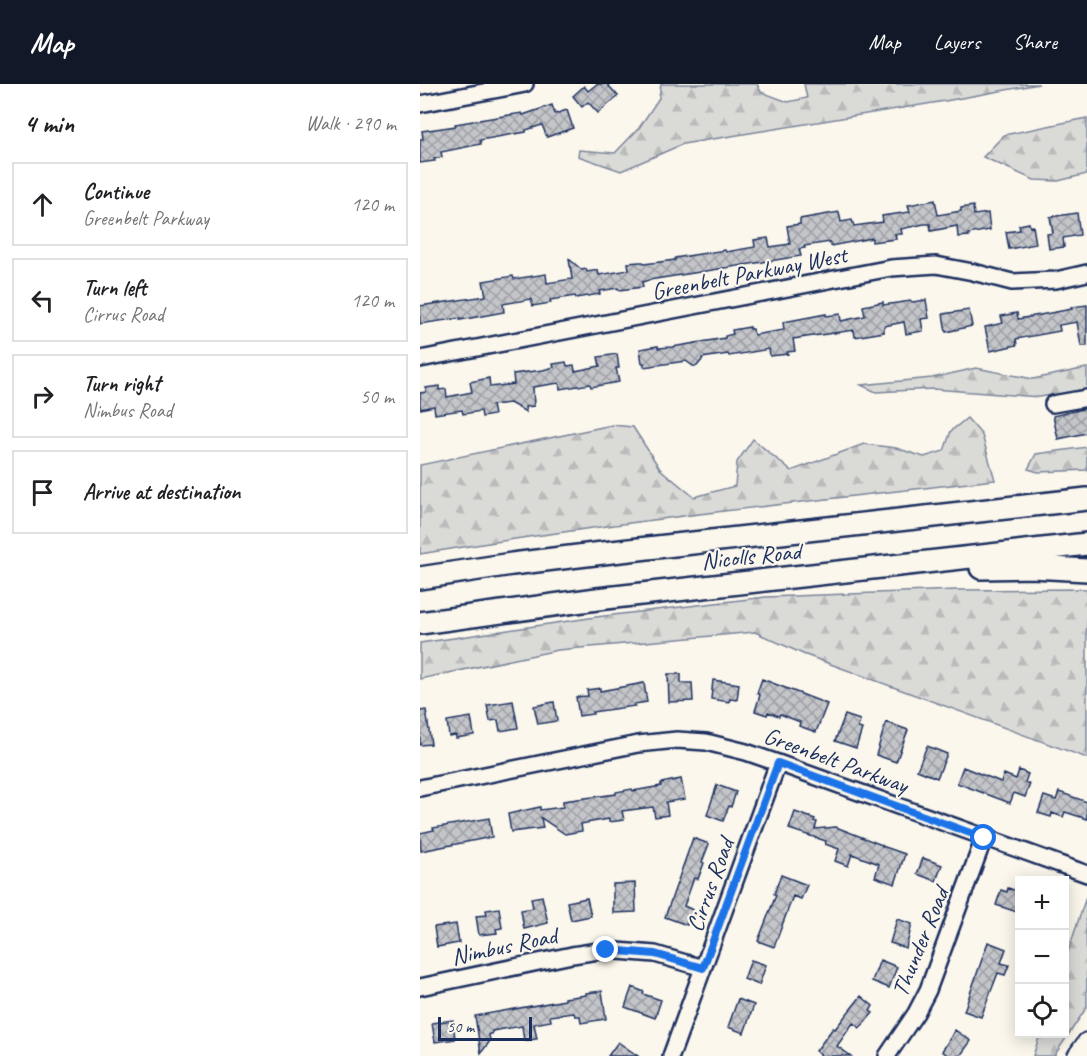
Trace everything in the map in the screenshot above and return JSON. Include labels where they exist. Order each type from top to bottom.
[{"type":"highway","name":"Nicolls Road","points":[[420,578],[523,562],[1086,499]]},
{"type":"highway","name":"Nicolls Road","points":[[420,623],[574,602],[1087,544]]},
{"type":"highway","points":[[795,577],[867,579],[956,570],[1032,567],[1087,570]]},
{"type":"main road","points":[[1077,1056],[1087,1042]]},
{"type":"street","points":[[420,104],[525,84]]},
{"type":"street","name":"Greenbelt Parkway West","points":[[420,359],[891,268],[936,265],[1012,282],[1056,280],[1087,273]]},
{"type":"street","points":[[1053,404],[1087,398]]},
{"type":"street","name":"Greenbelt Parkway","points":[[420,788],[638,744],[677,740],[706,742],[778,763],[1087,874]]},
{"type":"street","name":"Cirrus Road","points":[[672,1056],[778,763]]},
{"type":"street","name":"Thunder Road","points":[[887,1056],[916,1013],[928,990],[984,838]]},
{"type":"street","name":"Nimbus Road","points":[[420,987],[606,950],[655,954],[703,968]]},
{"type":"green space","points":[[661,84],[757,84],[761,92],[788,102],[807,98],[804,84],[1039,84],[683,144],[621,171],[578,156],[579,150],[615,153],[639,128],[659,98]]},
{"type":"green space","points":[[1087,118],[1087,174],[1058,181],[1034,180],[983,157],[1004,135]]},
{"type":"green space","points":[[976,368],[1033,379],[1087,368],[1087,389],[1040,397],[933,389],[876,392],[861,385],[932,378]]},
{"type":"green space","points":[[967,418],[982,435],[995,480],[635,522],[420,554],[420,465],[612,425],[633,427],[660,469],[694,497],[735,486],[737,462],[753,439],[791,471],[864,444],[896,448],[924,457],[944,451],[951,431]]},
{"type":"green space","points":[[1087,447],[1087,470],[1038,472],[1028,469],[1036,454]]},
{"type":"green space","points":[[1087,589],[1087,758],[803,654],[755,632],[558,650],[420,679],[420,643],[596,617],[766,597],[957,590]]},
{"type":"green space","points":[[1086,897],[1087,1007],[1069,1034],[1069,984],[1069,949]]},
{"type":"green space","points":[[1039,1038],[1066,1038],[1054,1056],[1033,1056]]},
{"type":"building","points":[[597,84],[607,84],[618,96],[598,113],[588,102],[582,107],[573,96],[584,86],[588,91]]},
{"type":"building","points":[[552,105],[555,114],[567,110],[573,128],[547,137],[542,125],[526,130],[526,132],[480,140],[481,144],[441,152],[442,157],[434,159],[435,161],[420,163],[422,131],[522,113],[523,115]]},
{"type":"building","points":[[935,200],[938,215],[961,211],[961,208],[973,206],[974,215],[988,213],[990,230],[958,237],[957,226],[931,231],[930,224],[924,224],[901,229],[902,234],[895,234],[896,239],[872,242],[872,238],[831,246],[830,242],[804,246],[805,248],[799,249],[801,256],[649,280],[642,282],[643,287],[599,291],[600,294],[550,300],[551,303],[533,306],[531,299],[503,304],[504,312],[420,324],[420,306],[486,296],[483,281],[546,274],[547,283],[572,279],[569,259],[582,270],[586,269],[587,272],[598,270],[599,275],[629,270],[628,263],[643,262],[644,264],[755,247],[754,240],[768,238],[770,247],[790,244],[787,226],[800,224],[800,219],[839,212],[841,222],[852,220],[854,226],[883,222],[882,216],[910,212],[908,205]]},
{"type":"building","points":[[1077,213],[1080,235],[1063,238],[1064,247],[1049,249],[1047,234],[1053,233],[1050,217]]},
{"type":"building","points":[[1029,223],[1030,227],[1033,226],[1036,244],[1009,249],[1006,232],[1020,230],[1019,225]]},
{"type":"building","points":[[926,300],[929,318],[921,319],[923,331],[906,334],[904,322],[884,326],[884,332],[855,337],[854,330],[793,339],[795,351],[787,352],[788,354],[770,356],[769,349],[729,356],[728,354],[702,358],[697,366],[686,361],[644,367],[642,363],[640,349],[658,346],[658,348],[672,347],[725,338],[733,334],[732,330],[750,327],[754,335],[784,330],[783,322],[826,314],[826,316],[840,314],[841,321],[865,316],[863,306],[883,302],[883,305]]},
{"type":"building","points":[[1087,305],[1087,346],[1081,346],[1077,322],[1059,325],[1060,331],[1016,339],[1017,345],[990,351],[985,327],[1003,323],[1001,316],[1017,313],[1018,319]]},
{"type":"building","points":[[969,310],[972,326],[946,332],[943,314]]},
{"type":"building","points":[[617,354],[619,368],[616,368],[619,382],[560,389],[559,383],[533,387],[534,406],[525,407],[526,412],[510,403],[492,405],[494,415],[482,417],[481,411],[463,414],[462,410],[435,414],[434,406],[420,409],[420,393],[426,392],[426,388],[439,386],[439,390],[446,389],[447,397],[472,392],[470,382],[489,378],[490,387],[514,384],[513,374],[543,370],[554,367],[553,364],[566,362],[567,366],[574,365],[575,371],[600,366],[598,357]]},
{"type":"building","points":[[1087,408],[1087,433],[1058,439],[1053,416]]},
{"type":"building","points":[[668,674],[681,674],[681,683],[692,683],[693,701],[669,702]]},
{"type":"building","points":[[762,679],[827,704],[816,732],[799,726],[800,722],[780,714],[779,716],[768,712],[767,715],[755,711],[760,695],[757,693]]},
{"type":"building","points":[[713,680],[739,684],[737,700],[730,699],[729,702],[711,699]]},
{"type":"building","points":[[644,683],[647,702],[579,716],[576,697],[588,696],[587,690],[600,688],[600,691]]},
{"type":"building","points":[[513,701],[518,728],[500,731],[498,720],[490,721],[487,705]]},
{"type":"building","points":[[554,702],[557,721],[538,724],[534,706]]},
{"type":"building","points":[[426,710],[431,744],[420,745],[420,711]]},
{"type":"building","points":[[845,715],[860,720],[858,728],[862,729],[856,748],[835,741]]},
{"type":"building","points":[[471,717],[474,735],[456,738],[456,735],[449,736],[447,721]]},
{"type":"building","points":[[886,722],[908,730],[896,762],[876,755]]},
{"type":"building","points":[[927,746],[947,754],[937,778],[917,770]]},
{"type":"building","points":[[963,767],[1001,782],[1004,774],[1016,779],[1019,770],[1028,774],[1025,782],[1030,784],[1025,797],[1014,793],[1010,803],[957,783]]},
{"type":"building","points":[[681,779],[685,799],[666,802],[668,815],[655,817],[653,807],[622,811],[624,820],[609,822],[609,819],[581,824],[582,831],[565,834],[541,818],[543,828],[511,832],[508,814],[540,807],[540,810],[563,807],[563,801],[661,786],[661,783]]},
{"type":"building","points":[[717,785],[736,792],[723,821],[707,815]]},
{"type":"building","points":[[1059,792],[1087,802],[1087,819],[1065,812],[1063,817],[1052,813],[1051,817],[1038,813],[1044,796],[1056,800]]},
{"type":"building","points":[[795,812],[815,819],[814,821],[817,822],[815,829],[836,827],[905,854],[895,884],[875,877],[879,864],[852,854],[848,866],[835,861],[839,849],[825,844],[826,841],[789,829]]},
{"type":"building","points":[[489,818],[492,837],[421,851],[420,833],[434,830],[433,828]]},
{"type":"building","points":[[693,838],[709,844],[698,879],[694,878],[684,906],[693,910],[687,925],[665,917]]},
{"type":"building","points":[[923,858],[942,865],[936,881],[917,874]]},
{"type":"building","points":[[781,875],[807,885],[801,899],[793,896],[774,947],[758,941],[776,895],[774,894]]},
{"type":"building","points":[[635,883],[636,912],[613,913],[613,884]]},
{"type":"building","points":[[1008,888],[1015,890],[1015,911],[996,905],[1001,890],[1007,892]]},
{"type":"building","points":[[542,896],[548,923],[524,929],[521,910],[533,908],[531,898]]},
{"type":"building","points":[[587,898],[591,916],[571,920],[567,902]]},
{"type":"building","points":[[499,908],[502,928],[496,929],[497,933],[479,935],[476,916],[487,915],[486,910]]},
{"type":"building","points":[[897,919],[912,924],[906,948],[890,943]]},
{"type":"building","points":[[456,924],[459,943],[437,947],[434,927]]},
{"type":"building","points":[[988,942],[1006,949],[1001,963],[1009,965],[1005,975],[998,973],[981,1017],[964,1011]]},
{"type":"building","points":[[751,960],[766,965],[759,985],[744,979]]},
{"type":"building","points":[[880,960],[897,967],[889,988],[872,981]]},
{"type":"building","points":[[632,987],[644,992],[643,994],[661,1000],[655,1018],[625,1007]]},
{"type":"building","points":[[602,991],[606,1019],[581,1023],[580,1016],[575,1016],[574,1013],[550,1016],[551,1021],[534,1024],[537,1039],[524,1041],[522,1026],[492,1031],[492,1034],[489,1034],[490,1041],[481,1053],[475,1016]]},
{"type":"building","points":[[861,996],[873,1006],[870,1011],[873,1013],[860,1028],[853,1023],[837,1046],[851,1056],[822,1056],[816,1051]]},
{"type":"building","points":[[738,999],[754,1005],[744,1033],[728,1027]]},
{"type":"building","points":[[453,1020],[455,1039],[435,1042],[432,1023]]},
{"type":"building","points":[[955,1030],[971,1041],[960,1056],[949,1056],[942,1051]]},
{"type":"building","points":[[618,1042],[638,1056],[608,1056]]},
{"type":"route","points":[[606,950],[655,954],[703,968],[778,763],[984,838]]}]
